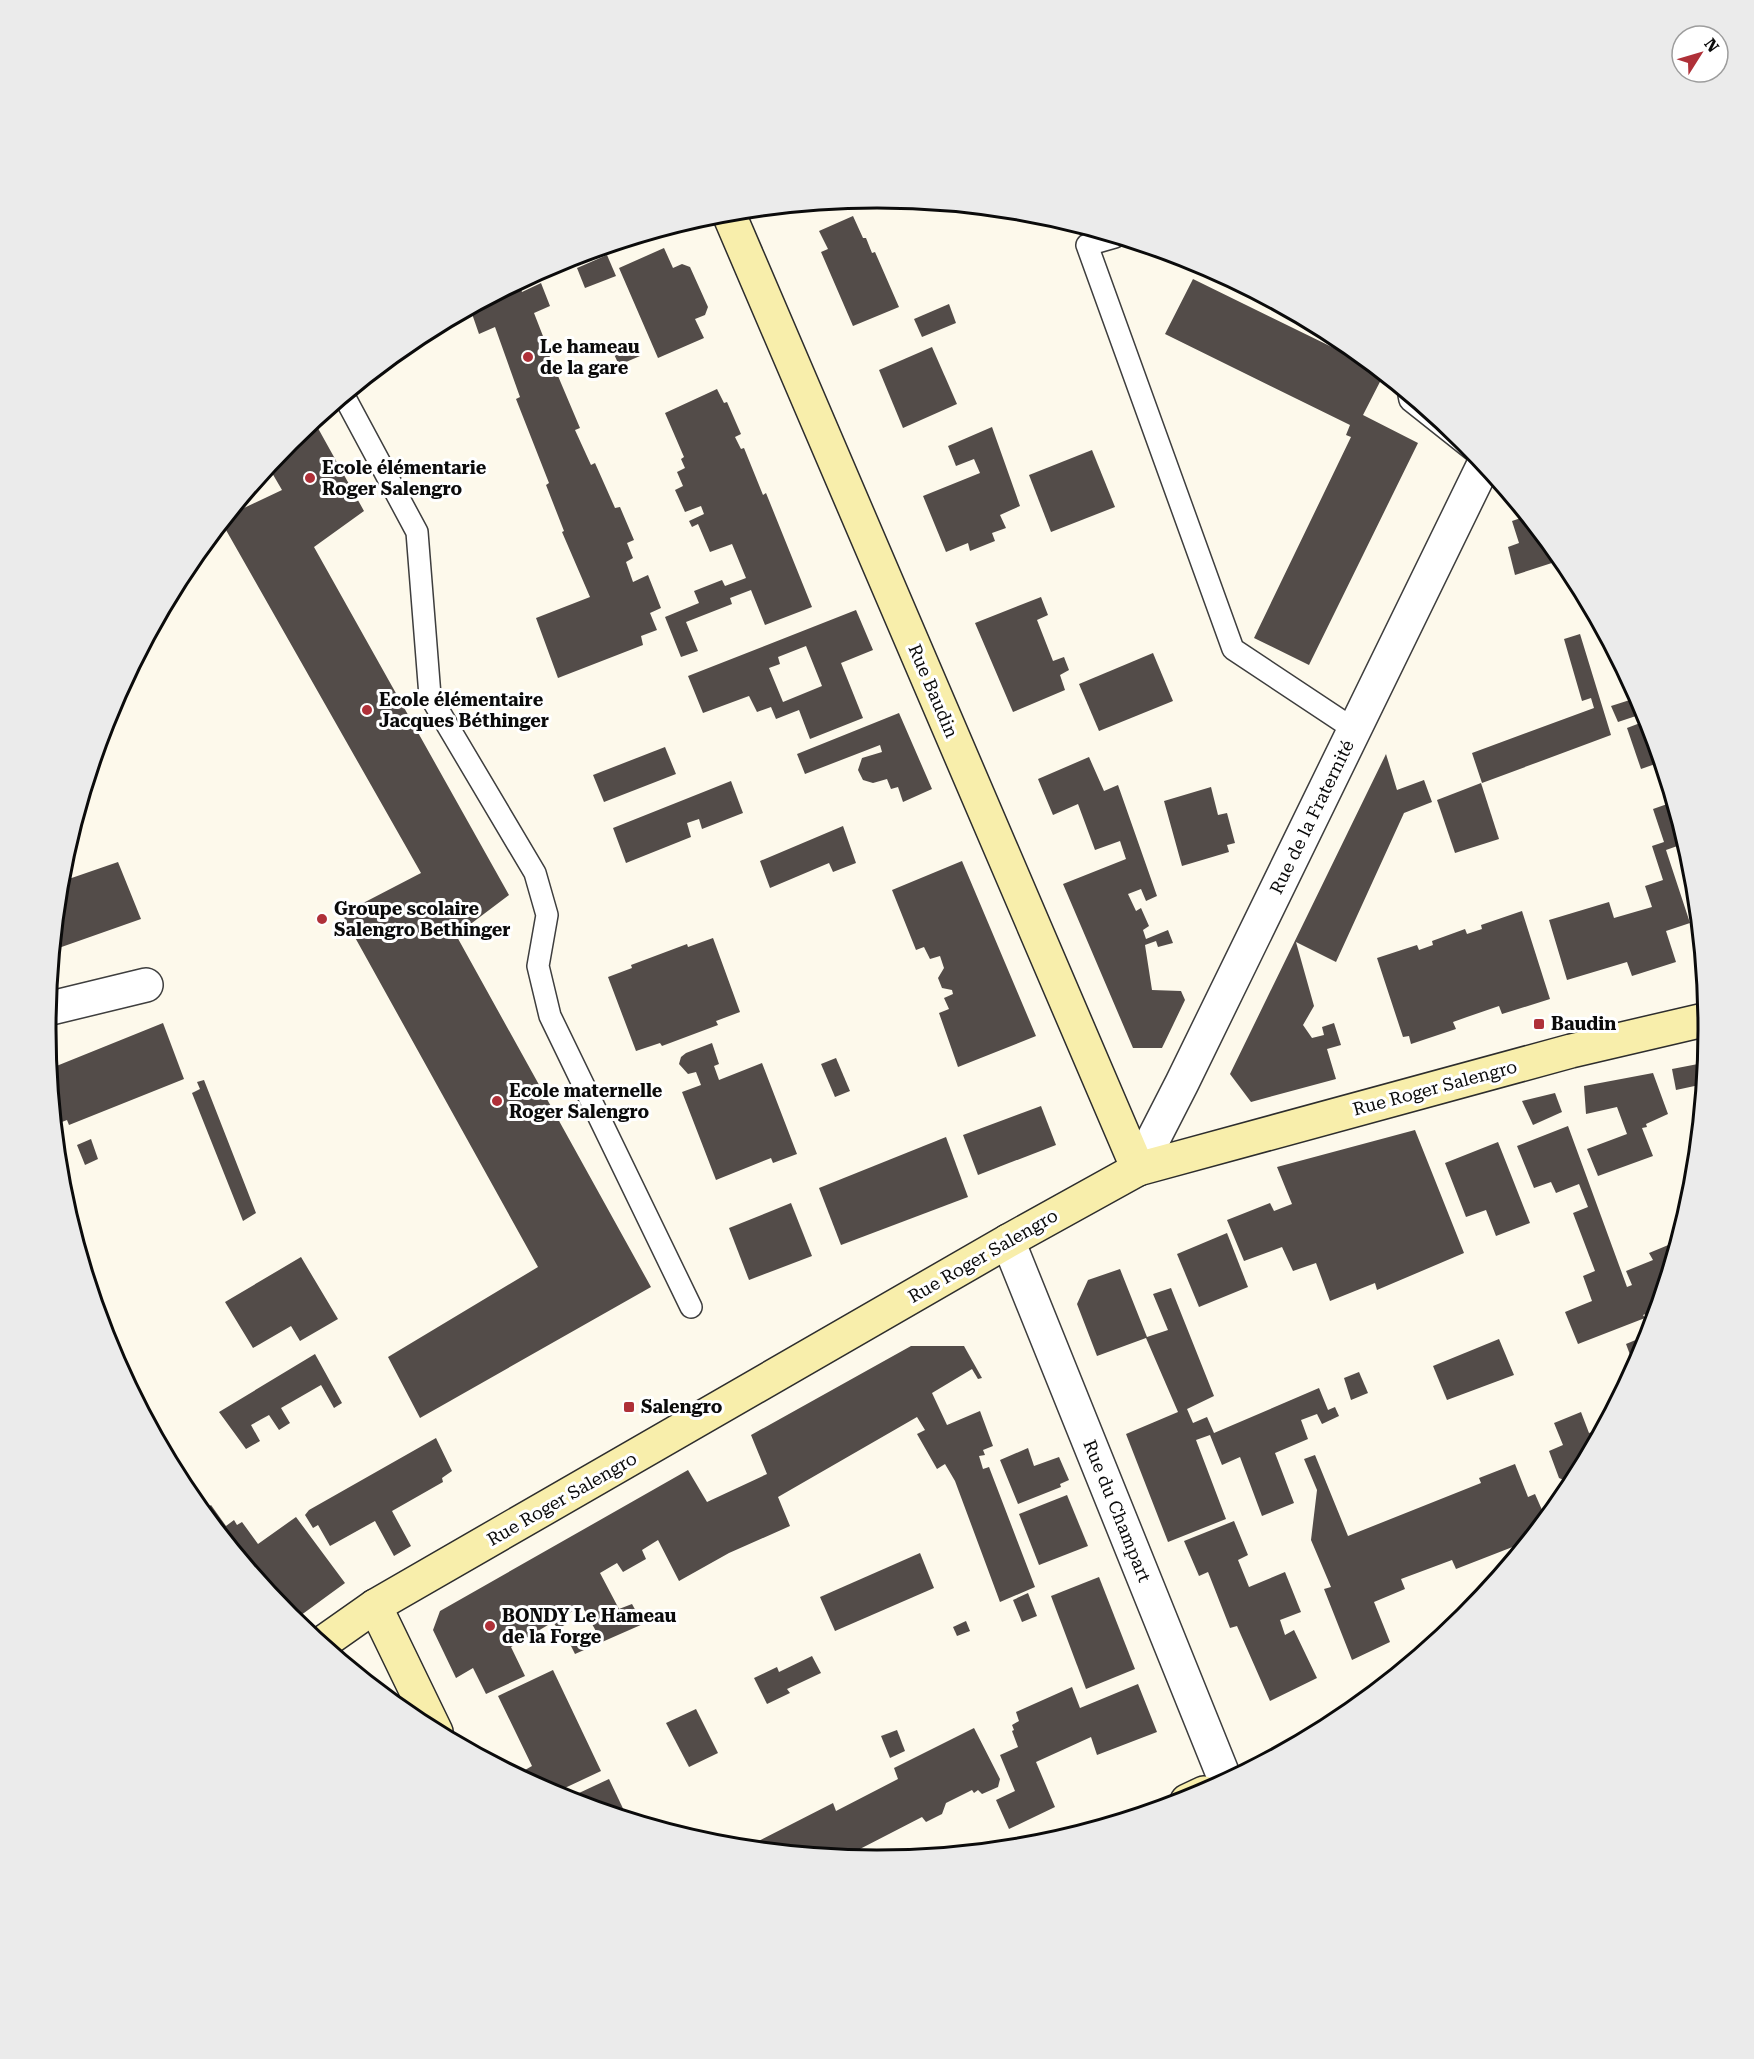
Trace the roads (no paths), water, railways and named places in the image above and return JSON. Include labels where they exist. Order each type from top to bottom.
[{"type":"street","name":"Rue Baudin","points":[[732,221],[1137,1169]]},
{"type":"street","name":"Rue de la Fraternité","points":[[1137,1169],[1182,1083],[1480,473]]},
{"type":"street","points":[[56,1007],[147,985]]},
{"type":"street","name":"Rue Roger Salengro","points":[[327,1640],[375,1606],[1137,1169],[1571,1051],[1698,1021]]},
{"type":"street","name":"Rue du Champart","points":[[1008,1241],[1223,1774]]},
{"type":"street","points":[[375,1606],[429,1718]]},
{"type":"lane","points":[[1104,240],[1087,245],[1233,648],[1355,730]]},
{"type":"lane","points":[[347,402],[417,532],[430,696],[536,873],[547,915],[538,966],[550,1016],[691,1306]]},
{"type":"place","name":"Le hameau de la gare","points":[[528,357]]},
{"type":"place","name":"Ecole élémentarie Roger Salengro","points":[[310,478]]},
{"type":"place","name":"Ecole élémentaire Jacques Béthinger","points":[[367,710]]},
{"type":"place","name":"Groupe scolaire Salengro Bethinger","points":[[322,919]]},
{"type":"place","name":"Baudin","points":[[1539,1024]]},
{"type":"place","name":"Ecole maternelle Roger Salengro","points":[[497,1101]]},
{"type":"place","name":"Salengro","points":[[629,1407]]},
{"type":"place","name":"BONDY Le Hameau de la Forge","points":[[490,1626]]}]
